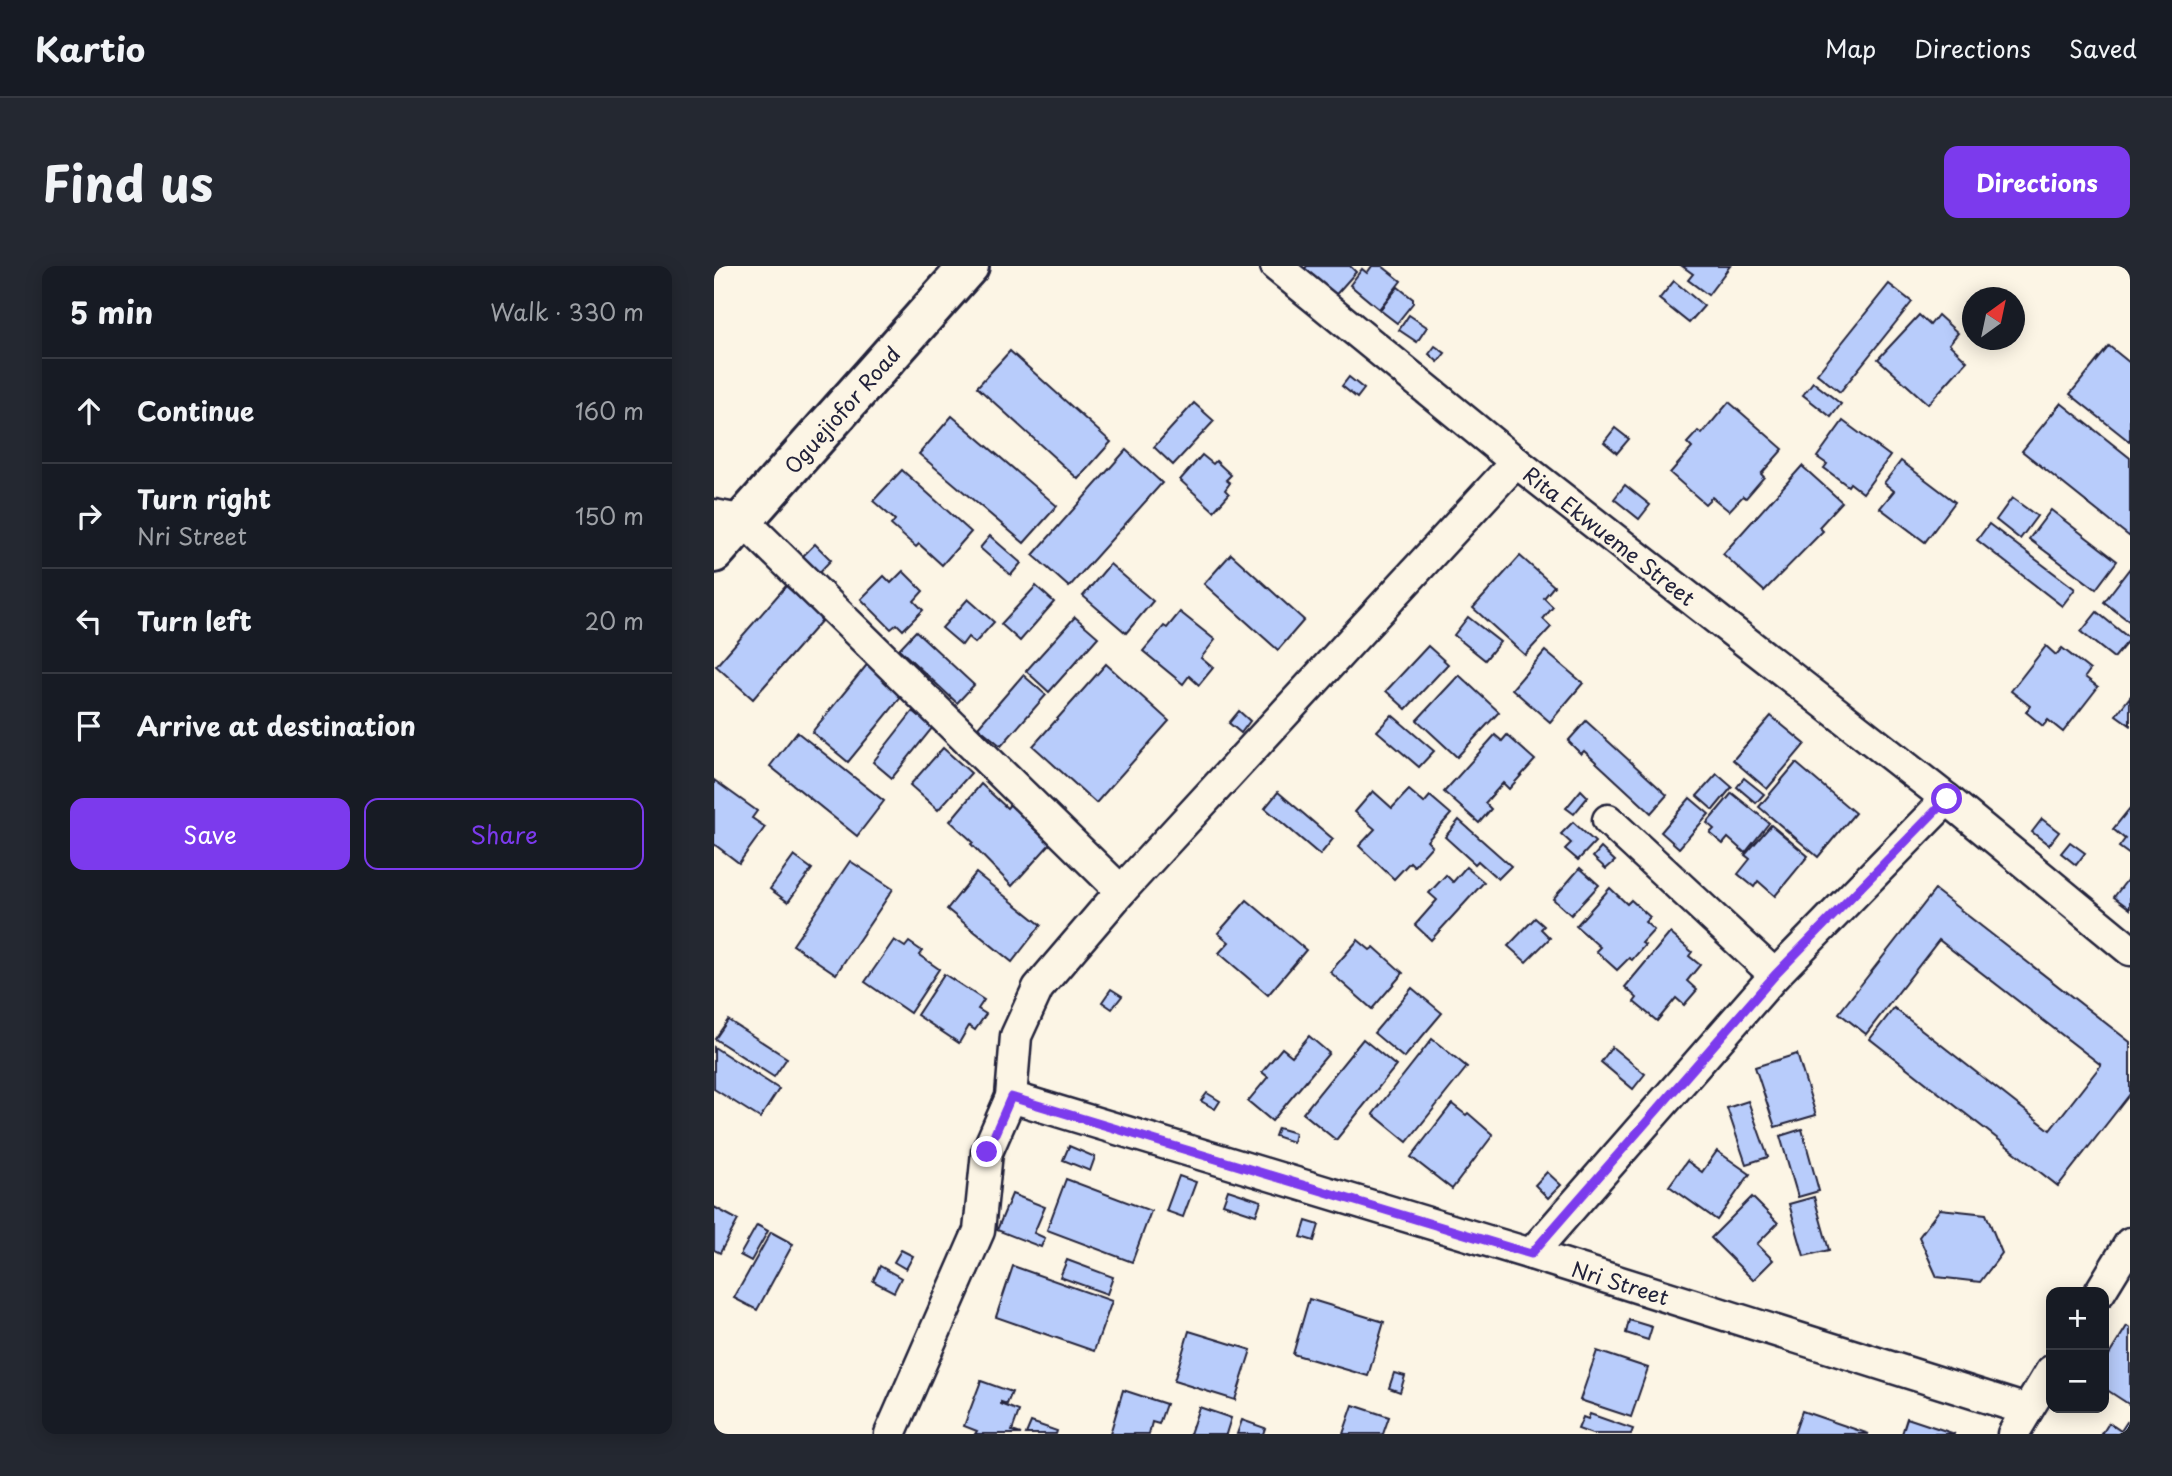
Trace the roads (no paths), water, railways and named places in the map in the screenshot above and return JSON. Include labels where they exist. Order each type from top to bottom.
[{"type":"main road","name":"Oguejiofor Road","points":[[714,553],[729,518],[969,266]]},
{"type":"street","name":"Rita Ekwueme Street","points":[[1276,266],[1516,462],[1947,799],[2130,950]]},
{"type":"street","points":[[890,1434],[979,1231],[987,1152],[1011,1097],[1016,1037],[1038,988],[1121,891],[1516,462]]},
{"type":"street","points":[[729,518],[1121,891]]},
{"type":"street","points":[[1531,1254],[1775,975],[1947,799]]},
{"type":"street","points":[[1608,820],[1775,975]]},
{"type":"street","name":"Nri Street","points":[[1011,1097],[1531,1254],[2020,1422]]},
{"type":"street","points":[[2103,1287],[2130,1243]]},
{"type":"street","points":[[2020,1422],[2046,1379]]}]
